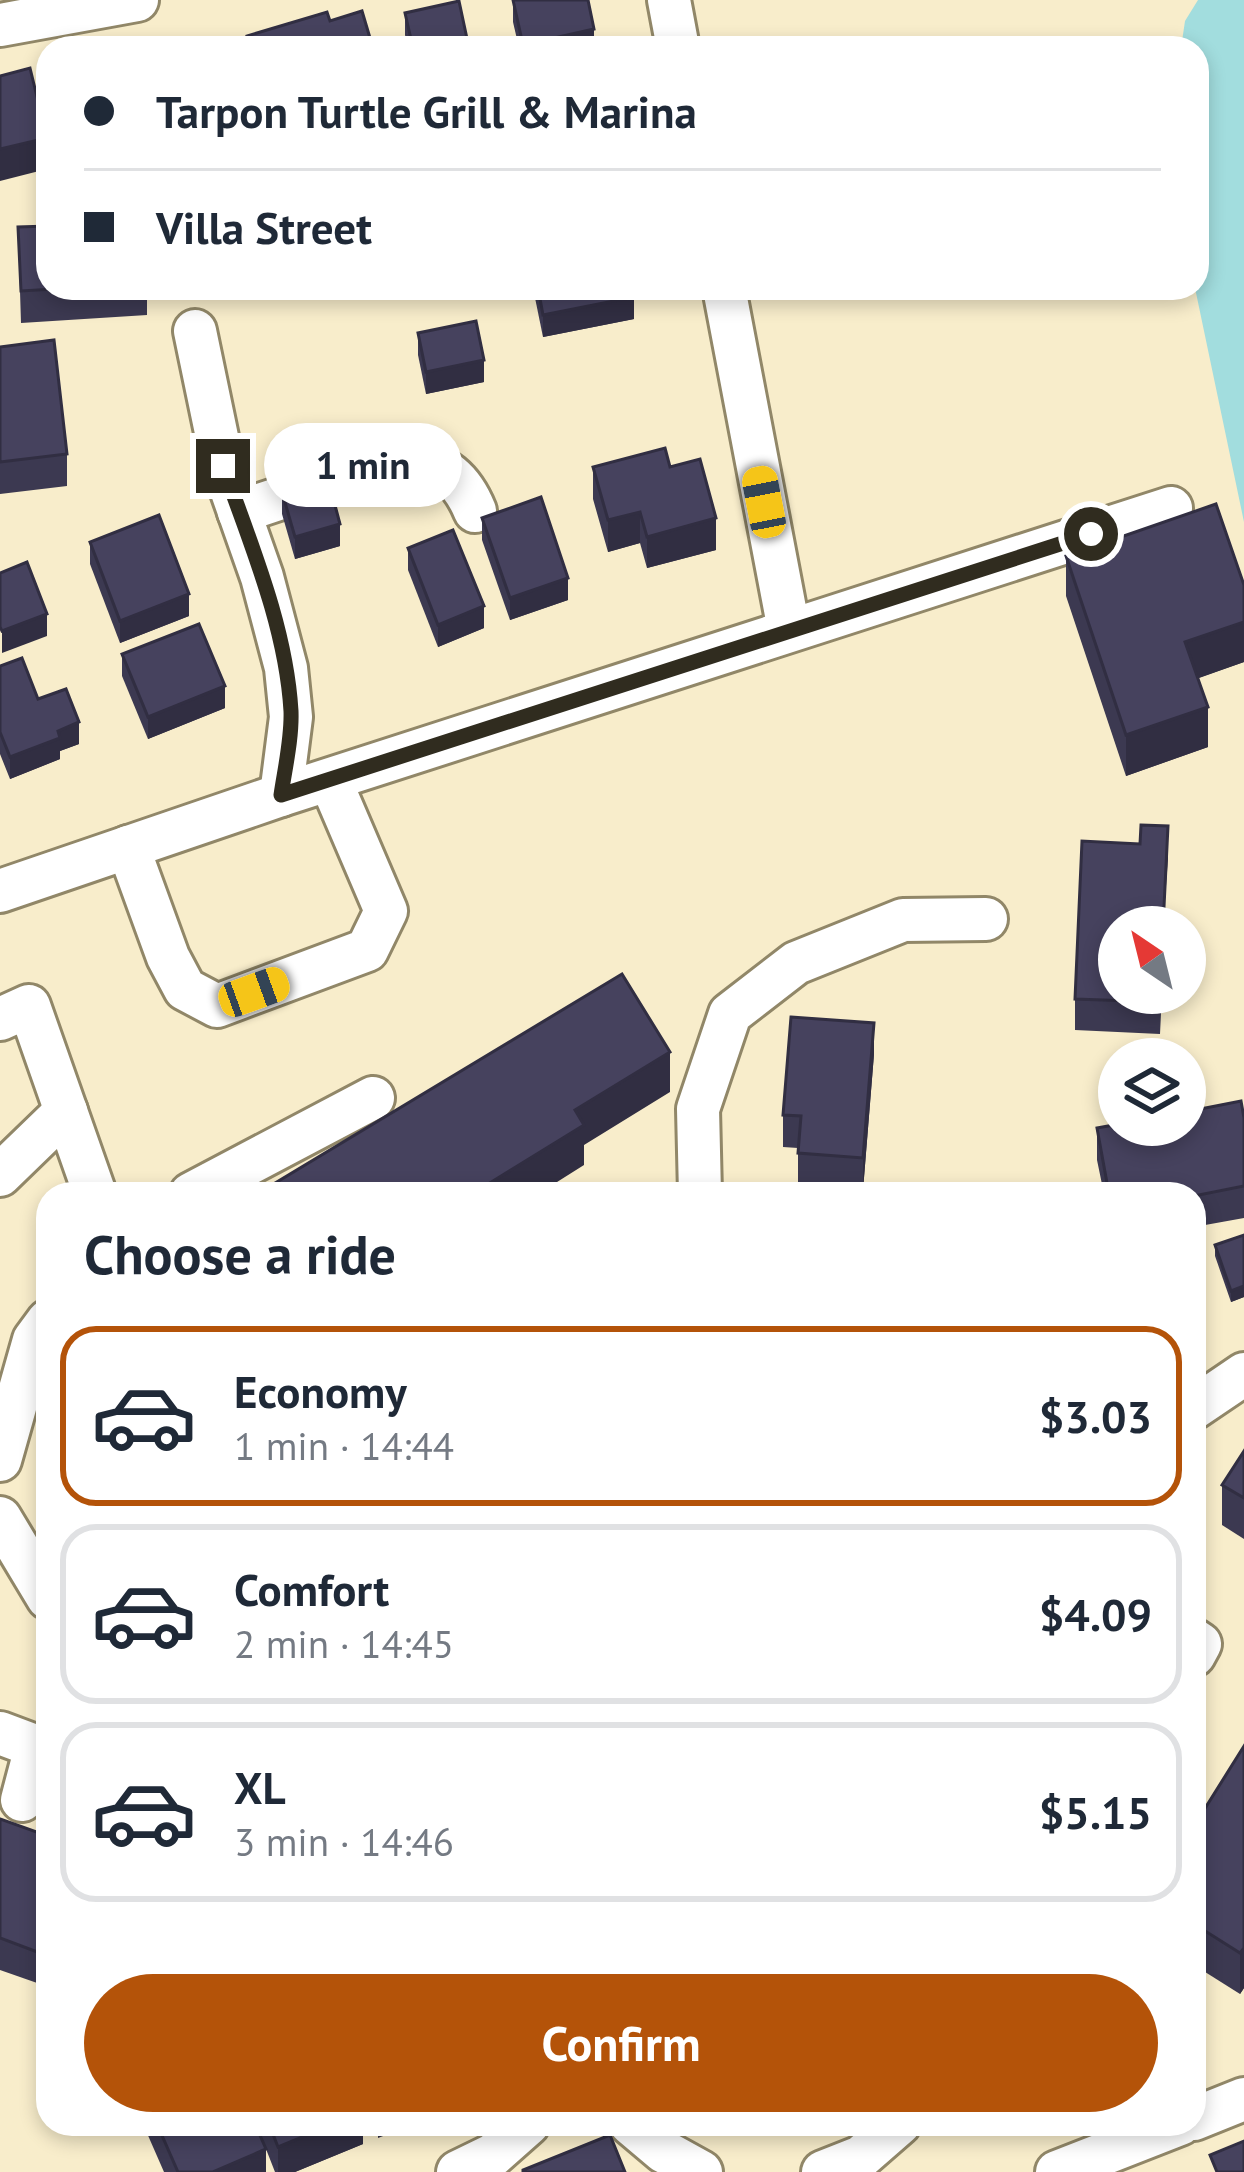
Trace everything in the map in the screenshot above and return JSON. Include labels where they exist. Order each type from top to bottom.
[{"type":"street","points":[[0,25],[137,0]]},
{"type":"street","points":[[669,0],[676,36]]},
{"type":"street","points":[[726,300],[789,630]]},
{"type":"street","points":[[195,332],[223,466],[286,668],[291,717],[281,795]]},
{"type":"street","points":[[239,512],[400,460],[445,471],[475,511]]},
{"type":"street","points":[[0,891],[281,795],[1171,508]]},
{"type":"street","points":[[128,847],[168,957],[185,989],[217,1006],[367,950],[386,911],[330,780]]},
{"type":"street","points":[[700,1182],[698,1109],[730,1014],[796,963],[903,920],[986,920]]},
{"type":"street","points":[[0,1018],[29,1006],[91,1182]]},
{"type":"street","points":[[214,1182],[373,1099]]},
{"type":"street","points":[[0,1175],[66,1112]]},
{"type":"street","points":[[0,1460],[36,1337]]},
{"type":"street","points":[[1206,1400],[1244,1374]]},
{"type":"street","points":[[0,1518],[36,1578]]},
{"type":"street","points":[[23,1800],[28,1744]]},
{"type":"street","points":[[1206,2114],[1244,2099]]},
{"type":"street","points":[[458,2172],[494,2155],[515,2136]]},
{"type":"street","points":[[645,2136],[701,2172]]},
{"type":"street","points":[[823,2172],[861,2157],[885,2136]]},
{"type":"street","points":[[1057,2172],[1149,2136]]},
{"type":"water","points":[[1198,0],[1244,0],[1244,522],[1198,300],[1209,300],[1209,36],[1183,36],[1185,21]]},
{"type":"building","points":[[513,0],[588,0],[594,29],[563,36],[521,36]]},
{"type":"building","points":[[459,1],[466,36],[410,36],[405,13]]},
{"type":"building","points":[[362,11],[369,36],[247,36],[327,12],[330,21]]},
{"type":"building","points":[[30,68],[36,93],[36,141],[0,149],[0,76]]},
{"type":"building","points":[[36,226],[36,290],[21,291],[18,227]]},
{"type":"building","points":[[540,300],[619,300],[543,315]]},
{"type":"building","points":[[476,321],[484,360],[426,372],[418,333]]},
{"type":"building","points":[[54,340],[67,454],[0,462],[0,347]]},
{"type":"building","points":[[665,448],[670,467],[700,459],[716,518],[647,537],[640,512],[608,520],[593,467]]},
{"type":"building","points":[[328,479],[340,524],[295,537],[282,492]]},
{"type":"building","points":[[541,497],[568,578],[510,598],[482,518]]},
{"type":"building","points":[[1216,504],[1244,585],[1244,622],[1185,642],[1208,707],[1126,735],[1066,556]]},
{"type":"building","points":[[159,515],[189,594],[120,621],[90,542]]},
{"type":"building","points":[[453,530],[484,606],[438,625],[408,548]]},
{"type":"building","points":[[27,562],[47,614],[2,631],[0,573]]},
{"type":"building","points":[[199,624],[225,686],[148,717],[122,654]]},
{"type":"building","points":[[22,658],[38,699],[66,689],[79,722],[58,731],[60,738],[10,757],[0,732],[0,666]]},
{"type":"building","points":[[1141,825],[1168,826],[1164,906],[1098,906],[1098,1000],[1075,999],[1082,841],[1140,844]]},
{"type":"building","points":[[622,974],[670,1052],[575,1110],[584,1125],[491,1182],[277,1182]]},
{"type":"building","points":[[791,1017],[874,1023],[863,1158],[798,1153],[801,1116],[783,1115]]},
{"type":"building","points":[[1241,1101],[1244,1186],[1206,1194],[1206,1182],[1107,1182],[1100,1146],[1206,1146],[1206,1108]]},
{"type":"building","points":[[1244,1235],[1244,1286],[1231,1291],[1215,1245]]},
{"type":"building","points":[[1244,1451],[1244,1498],[1222,1485]]},
{"type":"building","points":[[1244,1746],[1244,1948],[1240,1953],[1206,1932],[1206,1807]]},
{"type":"building","points":[[0,1819],[36,1832],[36,1952],[0,1938]]},
{"type":"building","points":[[162,2136],[260,2136],[266,2149],[213,2172],[178,2172]]},
{"type":"building","points":[[274,2136],[305,2136],[278,2147]]},
{"type":"building","points":[[610,2136],[625,2172],[523,2172]]},
{"type":"building","points":[[1244,2141],[1244,2172],[1217,2172],[1210,2155]]},
{"type":"route","points":[[223,466],[262,577],[286,668],[291,717],[281,795],[1091,534]]}]
